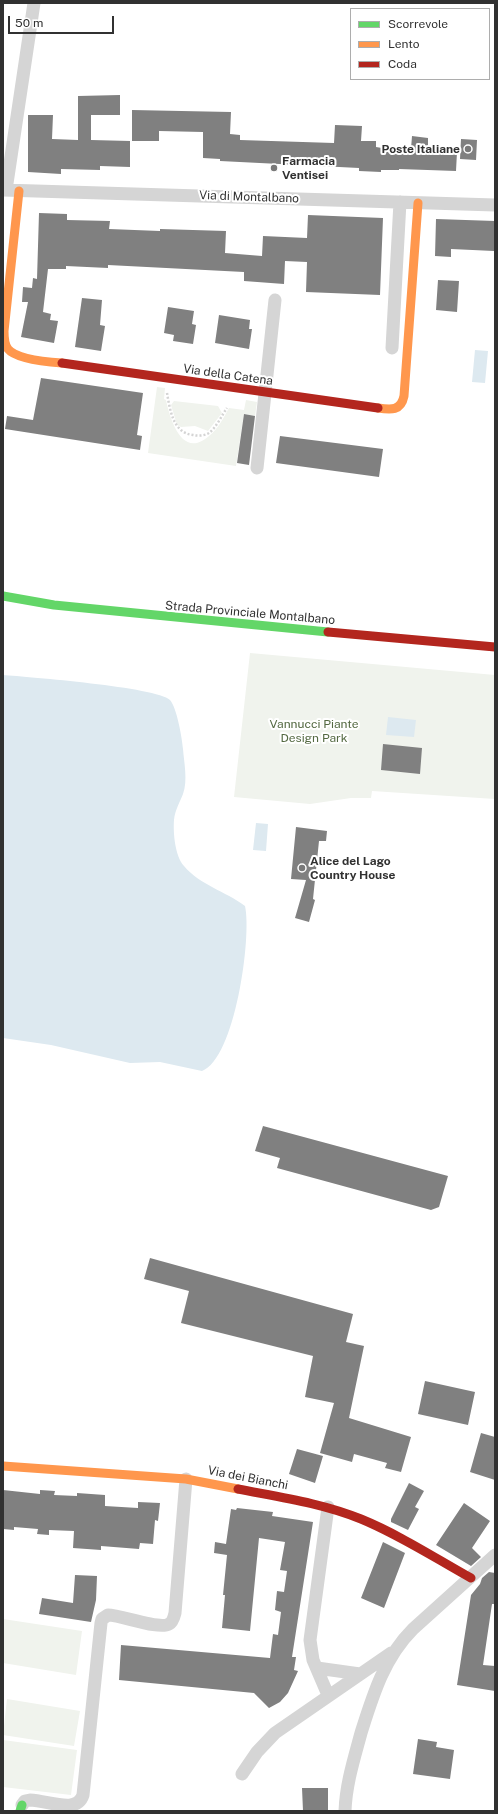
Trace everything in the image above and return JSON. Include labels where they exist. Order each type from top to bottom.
[{"type":"street","points":[[4,190],[34,3]]},
{"type":"street","name":"Via di Montalbano","points":[[4,190],[495,205]]},
{"type":"street","name":"Via della Catena","points":[[19,191],[4,331],[8,348],[11,352],[20,356],[75,365],[395,410],[399,409],[404,401],[418,203]]},
{"type":"street","points":[[392,348],[400,202]]},
{"type":"street","points":[[257,468],[275,300]]},
{"type":"street","points":[[394,327],[410,328]]},
{"type":"street","name":"Strada Provinciale Montalbano","points":[[3,596],[54,605],[196,620],[495,647]]},
{"type":"street","name":"Via dei Bianchi","points":[[3,1466],[186,1479],[328,1507],[367,1521],[417,1546],[471,1578]]},
{"type":"street","points":[[21,1808],[25,1801],[30,1800],[68,1811],[77,1809],[80,1805],[84,1795],[102,1619],[108,1615],[159,1625],[167,1625],[171,1623],[175,1613],[186,1479]]},
{"type":"street","points":[[328,1507],[311,1633],[311,1653],[328,1696]]},
{"type":"street","points":[[345,1811],[351,1767],[370,1706],[384,1668],[395,1650],[413,1629],[495,1555]]},
{"type":"street","points":[[242,1774],[268,1739],[395,1650]]},
{"type":"street","points":[[317,1668],[360,1674]]},
{"type":"path","points":[[168,400],[176,426],[182,432],[192,435],[201,436],[210,433],[227,408]]},
{"type":"green space","points":[[157,387],[165,388],[164,399],[166,400],[174,426],[185,440],[191,443],[200,442],[209,436],[220,423],[229,408],[244,410],[246,400],[257,402],[255,416],[244,414],[236,466],[148,453]]},
{"type":"green space","points":[[174,401],[218,406],[222,413],[208,431],[195,426],[181,427],[177,425],[171,405]]},
{"type":"green space","name":"Vannucci Piante Design Park","points":[[250,653],[495,675],[495,799],[372,791],[371,798],[351,798],[310,804],[234,797]]},
{"type":"green space","points":[[3,1619],[82,1631],[76,1675],[3,1663]]},
{"type":"green space","points":[[7,1699],[80,1711],[74,1746],[3,1735]]},
{"type":"green space","points":[[3,1740],[77,1750],[71,1795],[3,1787]]},
{"type":"shaded area","points":[[475,350],[488,351],[485,383],[472,382]]},
{"type":"shaded area","points":[[3,675],[91,683],[142,691],[160,695],[170,700],[173,704],[180,731],[185,772],[183,794],[176,809],[174,820],[174,838],[178,856],[190,873],[245,906],[247,921],[243,969],[232,1022],[224,1045],[214,1062],[202,1071],[160,1062],[130,1063],[51,1045],[3,1038]]},
{"type":"shaded area","points":[[388,717],[416,720],[414,737],[386,735]]},
{"type":"shaded area","points":[[256,823],[268,824],[266,851],[253,850]]},
{"type":"building","points":[[120,95],[120,115],[91,115],[91,140],[130,141],[130,167],[100,166],[100,170],[61,169],[61,174],[28,172],[28,115],[53,115],[52,139],[78,140],[78,96]]},
{"type":"building","points":[[132,110],[231,112],[230,134],[240,135],[240,140],[334,143],[335,125],[362,126],[361,141],[376,141],[376,147],[382,148],[411,149],[412,136],[428,138],[428,150],[457,152],[456,171],[399,169],[381,170],[381,172],[359,171],[359,168],[220,161],[220,159],[203,158],[203,132],[159,131],[159,141],[132,141]]},
{"type":"building","name":"Poste Italiane","points":[[461,139],[477,140],[476,160],[460,159]]},
{"type":"building","points":[[39,213],[67,214],[67,220],[110,221],[109,229],[226,231],[225,253],[262,256],[263,236],[307,238],[308,215],[383,218],[380,295],[306,292],[307,262],[285,261],[284,284],[244,281],[244,272],[108,265],[108,268],[66,266],[66,269],[48,269],[43,312],[51,314],[50,320],[58,321],[54,343],[21,337],[28,302],[22,302],[23,287],[32,288],[33,278],[37,279]]},
{"type":"building","points":[[436,219],[495,221],[494,251],[451,249],[451,257],[435,256]]},
{"type":"building","points":[[438,280],[459,281],[457,312],[436,310]]},
{"type":"building","points":[[82,298],[102,300],[100,325],[105,326],[101,351],[75,347]]},
{"type":"building","points":[[168,307],[194,311],[192,324],[196,325],[193,344],[173,341],[174,335],[164,333]]},
{"type":"building","points":[[219,315],[250,320],[249,329],[252,329],[249,349],[215,343]]},
{"type":"building","points":[[41,378],[143,393],[137,435],[142,436],[140,450],[5,429],[7,416],[33,420]]},
{"type":"building","points":[[244,414],[255,416],[249,465],[237,463]]},
{"type":"building","points":[[280,436],[383,449],[379,477],[276,463]]},
{"type":"building","points":[[383,744],[422,748],[420,774],[381,770]]},
{"type":"building","points":[[296,827],[327,831],[326,841],[319,841],[313,899],[315,900],[309,922],[295,918],[306,880],[291,879]]},
{"type":"building","points":[[263,1126],[448,1176],[439,1207],[431,1210],[277,1168],[280,1158],[255,1151]]},
{"type":"building","points":[[150,1258],[353,1314],[346,1342],[364,1346],[349,1418],[411,1437],[401,1472],[385,1468],[387,1463],[354,1454],[352,1462],[320,1453],[334,1403],[305,1397],[313,1356],[181,1323],[189,1291],[144,1279]]},
{"type":"building","points":[[425,1381],[475,1392],[468,1425],[418,1414]]},
{"type":"building","points":[[481,1433],[495,1437],[495,1480],[470,1472]]},
{"type":"building","points":[[297,1449],[323,1456],[315,1483],[289,1474]]},
{"type":"building","points":[[409,1483],[424,1491],[415,1507],[419,1509],[408,1530],[391,1522],[391,1519]]},
{"type":"building","points":[[3,1490],[40,1494],[40,1490],[55,1491],[54,1495],[77,1496],[77,1493],[105,1495],[105,1506],[138,1508],[138,1502],[160,1503],[158,1521],[155,1520],[153,1544],[140,1543],[139,1549],[101,1546],[101,1550],[73,1548],[74,1531],[49,1530],[49,1535],[37,1534],[38,1529],[14,1527],[14,1530],[3,1529]]},
{"type":"building","points":[[464,1503],[490,1521],[472,1548],[481,1557],[471,1566],[436,1545]]},
{"type":"building","points":[[237,1508],[273,1512],[272,1516],[313,1522],[292,1657],[296,1657],[294,1670],[298,1671],[288,1693],[280,1702],[269,1708],[254,1693],[119,1680],[121,1645],[270,1658],[273,1634],[278,1635],[281,1612],[275,1610],[277,1591],[284,1592],[287,1571],[280,1570],[285,1542],[259,1538],[250,1631],[222,1628],[225,1595],[223,1595],[227,1555],[214,1553],[215,1542],[226,1544],[231,1509],[236,1510]]},
{"type":"building","points":[[383,1542],[405,1553],[384,1608],[361,1598]]},
{"type":"building","points":[[489,1572],[495,1573],[495,1604],[492,1604],[483,1665],[495,1666],[495,1691],[457,1685],[471,1595],[480,1584],[482,1578]]},
{"type":"building","points":[[75,1575],[97,1576],[96,1600],[91,1622],[39,1614],[42,1598],[73,1603]]},
{"type":"building","points":[[418,1739],[437,1742],[436,1747],[454,1750],[450,1779],[413,1774]]},
{"type":"building","points":[[302,1788],[328,1788],[328,1811],[303,1811]]},
{"type":"traffic: fast","points":[[3,596],[54,605],[328,632]]},
{"type":"traffic: fast","points":[[20,1811],[22,1805]]},
{"type":"traffic: slow","points":[[19,191],[4,331],[5,343],[8,349],[25,358],[62,363]]},
{"type":"traffic: slow","points":[[378,408],[391,409],[398,407],[403,401],[404,396],[418,203]]},
{"type":"traffic: slow","points":[[3,1466],[186,1479],[238,1489]]},
{"type":"traffic: jam","points":[[62,363],[378,408]]},
{"type":"traffic: jam","points":[[328,632],[495,647]]},
{"type":"traffic: jam","points":[[238,1489],[285,1498],[346,1513],[403,1539],[471,1578]]},
{"type":"place","name":"Poste Italiane","points":[[468,149]]},
{"type":"place","name":"Farmacia Ventisei","points":[[274,168]]},
{"type":"place","name":"Alice del Lago Country House","points":[[302,868]]}]
